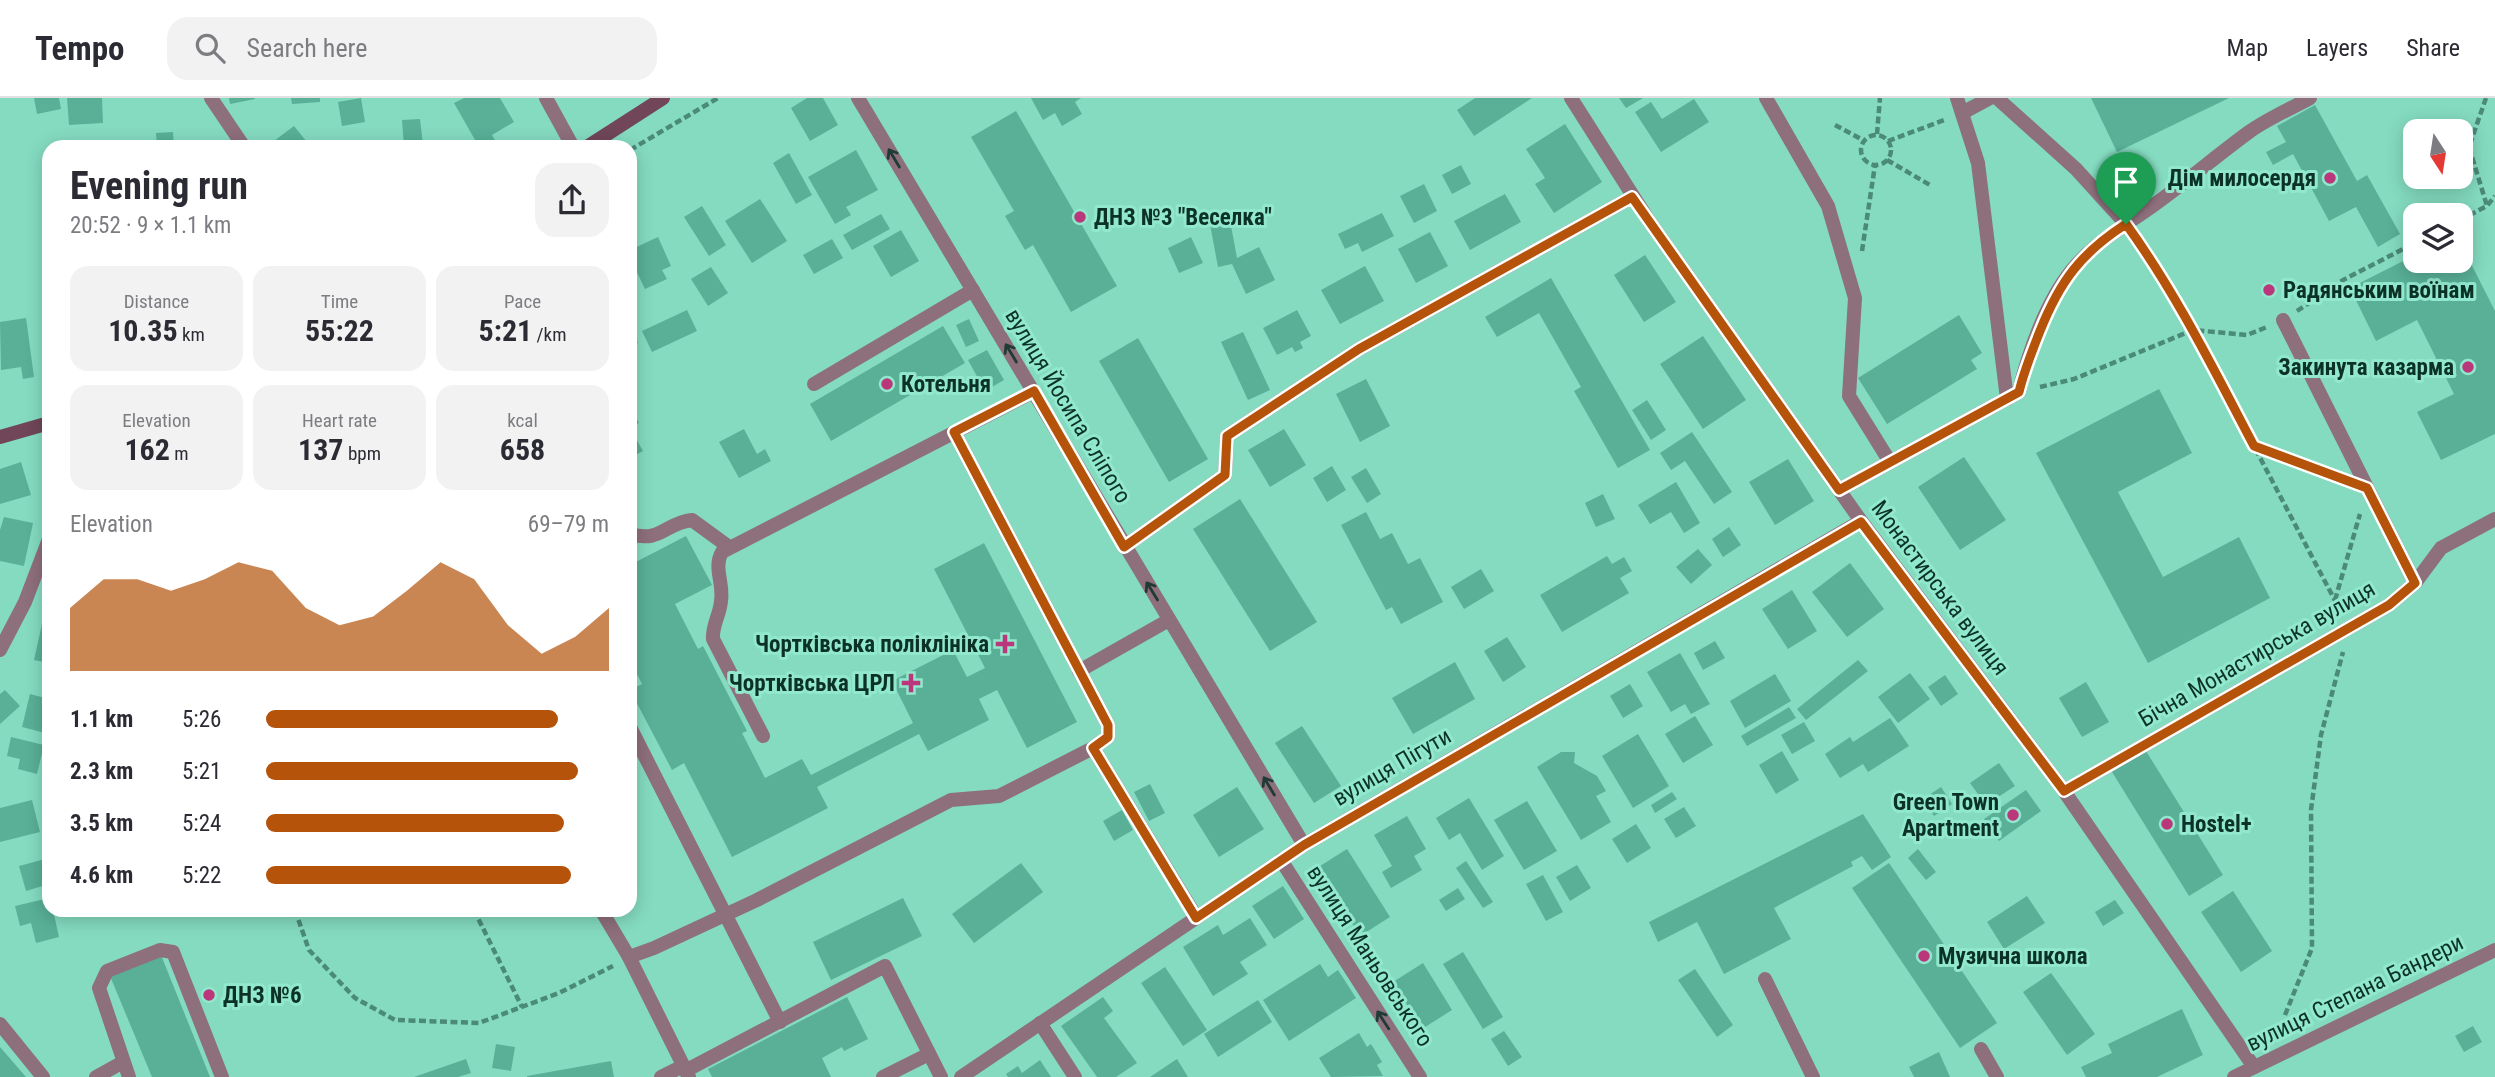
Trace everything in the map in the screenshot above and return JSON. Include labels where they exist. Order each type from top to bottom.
[{"type":"main road","points":[[598,140],[663,98]]},
{"type":"main road","points":[[0,438],[42,425]]},
{"type":"street","points":[[211,98],[239,140]]},
{"type":"street","points":[[546,98],[569,140]]},
{"type":"street","name":"вулиця Йосипа Сліпого","points":[[858,98],[1304,845]]},
{"type":"street","name":"Монастирська вулиця","points":[[1571,98],[1632,197],[1861,522],[2064,791],[2254,1068]]},
{"type":"street","points":[[1766,98],[1828,206],[1855,298],[1849,396],[1890,462]]},
{"type":"street","points":[[1957,98],[1978,163],[1985,229],[2013,395]]},
{"type":"street","points":[[1962,113],[1990,98]]},
{"type":"street","points":[[1997,98],[2076,169],[2126,224]]},
{"type":"street","points":[[1839,490],[2013,395],[2058,289],[2087,253],[2181,186],[2251,130],[2310,98]]},
{"type":"street","points":[[1124,547],[1225,475],[1227,436],[1359,349],[1632,197]]},
{"type":"street","points":[[814,384],[973,290]]},
{"type":"street","points":[[2283,320],[2415,583]]},
{"type":"street","points":[[763,737],[713,639],[713,628],[722,600],[719,559],[722,552],[1034,391]]},
{"type":"street","points":[[629,957],[726,915],[951,800],[999,796],[1093,748],[1108,737],[1109,730],[954,432]]},
{"type":"street","name":"Бічна Монастирська вулиця","points":[[2064,791],[2389,605],[2415,583],[2441,548],[2495,519]]},
{"type":"street","points":[[637,536],[652,537],[692,520],[729,547]]},
{"type":"street","name":"вулиця Пігути","points":[[961,1077],[1304,845],[1861,522]]},
{"type":"street","points":[[0,650],[25,602],[42,557]]},
{"type":"street","points":[[1079,671],[1169,620]]},
{"type":"street","points":[[637,743],[780,1022]]},
{"type":"street","points":[[1093,748],[1196,918]]},
{"type":"street","name":"вулиця Маньовського","points":[[1281,860],[1420,1077]]},
{"type":"street","points":[[605,917],[629,957],[686,1071]]},
{"type":"street","points":[[129,1077],[99,988],[107,971],[160,950],[173,952],[222,1077]]},
{"type":"street","name":"вулиця Степана Бандери","points":[[2234,1077],[2495,950]]},
{"type":"street","points":[[662,1077],[686,1071],[885,966],[941,1077]]},
{"type":"street","points":[[1765,979],[1813,1077]]},
{"type":"street","points":[[1040,1023],[1075,1077]]},
{"type":"street","points":[[0,1024],[43,1077]]},
{"type":"street","points":[[1981,1049],[1997,1077]]},
{"type":"street","points":[[883,1077],[929,1054]]},
{"type":"street","points":[[96,1077],[123,1062]]},
{"type":"path","points":[[637,146],[718,98]]},
{"type":"path","points":[[1877,134],[1881,98]]},
{"type":"path","points":[[2486,98],[2469,148],[2487,206]]},
{"type":"path","points":[[1888,141],[1962,113]]},
{"type":"path","points":[[1835,125],[1863,140]]},
{"type":"path","points":[[1877,134],[1888,141],[1891,148],[1887,160],[1875,165],[1864,161],[1860,147],[1863,140],[1877,134]]},
{"type":"path","points":[[1887,160],[1930,185]]},
{"type":"path","points":[[1861,259],[1875,165]]},
{"type":"path","points":[[2473,213],[2487,206],[2495,196]]},
{"type":"path","points":[[2126,224],[2151,259],[2193,330],[2349,627],[2321,735],[2311,810],[2312,948],[2285,1015]]},
{"type":"path","points":[[2013,395],[2074,379],[2193,330],[2247,335],[2283,320],[2343,280],[2403,249]]},
{"type":"path","points":[[2254,446],[2367,488],[2335,600]]},
{"type":"path","points":[[297,917],[309,950],[355,998],[395,1020],[478,1023],[559,993],[629,957]]},
{"type":"path","points":[[477,917],[522,1007]]},
{"type":"building","points":[[34,98],[59,98],[61,109],[37,114]]},
{"type":"building","points":[[67,98],[102,98],[103,123],[69,125]]},
{"type":"building","points":[[229,98],[255,98],[255,99],[230,104]]},
{"type":"building","points":[[291,98],[320,98],[320,102],[292,104]]},
{"type":"building","points":[[361,98],[365,122],[342,126],[338,102]]},
{"type":"building","points":[[464,98],[500,98],[514,122],[492,135],[495,140],[475,140],[454,103]]},
{"type":"building","points":[[807,98],[823,98],[838,125],[810,141],[791,108]]},
{"type":"building","points":[[1031,98],[1081,98],[1075,102],[1082,114],[1062,126],[1055,113],[1043,120]]},
{"type":"building","points":[[1475,98],[1532,98],[1474,136],[1457,110]]},
{"type":"building","points":[[1619,98],[1643,98],[1626,108]]},
{"type":"building","points":[[2091,98],[2229,98],[2117,152]]},
{"type":"building","points":[[1694,99],[1709,122],[1661,152],[1635,112],[1651,102],[1662,119]]},
{"type":"building","name":"Дім милосердя","points":[[2315,105],[2357,181],[2367,175],[2400,234],[2378,247],[2356,207],[2329,221],[2293,154],[2273,165],[2266,152],[2286,142],[2277,126]]},
{"type":"building","points":[[1016,111],[1117,286],[1071,312],[1033,245],[1025,250],[1005,216],[1014,211],[971,137]]},
{"type":"building","points":[[420,119],[422,140],[403,140],[402,120]]},
{"type":"building","points":[[1565,124],[1602,182],[1554,213],[1535,184],[1545,178],[1526,149]]},
{"type":"building","points":[[294,126],[305,140],[275,140]]},
{"type":"building","points":[[173,132],[174,140],[156,140],[156,133]]},
{"type":"building","points":[[856,150],[878,190],[846,207],[851,215],[835,224],[808,177]]},
{"type":"building","points":[[789,153],[812,195],[796,204],[773,163]]},
{"type":"building","points":[[1461,165],[1471,184],[1452,194],[1442,175]]},
{"type":"building","points":[[1424,184],[1437,211],[1414,223],[1400,196]]},
{"type":"building","points":[[1505,194],[1521,222],[1470,250],[1454,221]]},
{"type":"building","points":[[760,199],[787,241],[752,263],[725,221]]},
{"type":"building","points":[[702,206],[726,245],[709,256],[684,217]]},
{"type":"building","points":[[1382,213],[1394,236],[1362,252],[1358,243],[1345,249],[1338,234]]},
{"type":"building","points":[[881,214],[890,229],[852,250],[843,235]]},
{"type":"building","points":[[1229,215],[1237,258],[1259,247],[1275,280],[1246,294],[1232,264],[1218,267],[1209,219]]},
{"type":"building","points":[[901,230],[919,261],[891,277],[873,246]]},
{"type":"building","points":[[1430,232],[1448,266],[1416,283],[1398,249]]},
{"type":"building","points":[[658,237],[671,266],[662,270],[667,279],[645,289],[637,272],[637,247]]},
{"type":"building","points":[[1191,237],[1203,263],[1179,273],[1168,248]]},
{"type":"building","points":[[832,239],[843,258],[814,274],[803,255]]},
{"type":"building","points":[[1645,255],[1676,302],[1644,322],[1614,275]]},
{"type":"building","name":"Закинута казарма","points":[[2403,261],[2403,273],[2473,273],[2473,268],[2495,311],[2495,434],[2441,460],[2417,412],[2454,394],[2417,320],[2376,341],[2350,288]]},
{"type":"building","points":[[1365,266],[1384,301],[1340,324],[1321,290]]},
{"type":"building","points":[[711,267],[728,293],[708,306],[691,279]]},
{"type":"building","points":[[1551,278],[1650,450],[1618,468],[1574,391],[1581,387],[1539,313],[1497,337],[1485,317]]},
{"type":"building","points":[[687,310],[697,331],[652,352],[642,331]]},
{"type":"building","points":[[1297,310],[1311,336],[1300,342],[1303,348],[1295,352],[1292,347],[1277,355],[1263,328]]},
{"type":"building","points":[[1959,315],[1982,353],[1971,360],[1977,369],[1887,424],[1858,378]]},
{"type":"building","points":[[26,318],[34,377],[23,379],[21,367],[1,370],[0,322]]},
{"type":"building","points":[[969,319],[979,341],[966,347],[956,325]]},
{"type":"building","name":"Котельня","points":[[943,326],[965,363],[831,441],[810,404]]},
{"type":"building","points":[[1243,332],[1270,390],[1248,400],[1221,342]]},
{"type":"building","points":[[1703,336],[1746,400],[1703,429],[1660,364]]},
{"type":"building","points":[[1138,338],[1208,459],[1169,482],[1099,361]]},
{"type":"building","points":[[987,350],[1004,380],[985,391],[968,360]]},
{"type":"building","points":[[1366,379],[1390,426],[1360,442],[1336,394]]},
{"type":"building","points":[[2159,389],[2192,453],[2118,492],[2163,577],[2239,537],[2270,598],[2148,663],[2036,453]]},
{"type":"building","points":[[1647,400],[1666,430],[1651,440],[1632,410]]},
{"type":"building","points":[[744,429],[757,454],[765,449],[771,461],[739,478],[719,442]]},
{"type":"building","points":[[1284,429],[1306,465],[1270,487],[1248,450]]},
{"type":"building","points":[[1692,432],[1732,492],[1714,504],[1685,461],[1671,470],[1660,453]]},
{"type":"building","points":[[637,440],[643,451],[637,454]]},
{"type":"building","points":[[1964,457],[2006,520],[1960,550],[1918,487]]},
{"type":"building","points":[[1788,459],[1814,501],[1775,525],[1749,482]]},
{"type":"building","points":[[21,462],[31,495],[0,504],[0,469]]},
{"type":"building","points":[[1332,466],[1346,490],[1327,502],[1313,478]]},
{"type":"building","points":[[1366,468],[1381,494],[1367,503],[1351,477]]},
{"type":"building","points":[[1676,482],[1700,523],[1684,533],[1671,512],[1650,524],[1638,505]]},
{"type":"building","points":[[1603,494],[1615,519],[1596,527],[1585,503]]},
{"type":"building","points":[[1240,499],[1317,622],[1270,651],[1193,529]]},
{"type":"building","points":[[1366,512],[1380,539],[1392,533],[1408,564],[1420,558],[1443,602],[1401,624],[1392,607],[1386,610],[1341,525]]},
{"type":"building","points":[[4,517],[33,523],[24,566],[0,561],[0,530]]},
{"type":"building","points":[[1729,527],[1741,545],[1723,557],[1712,539]]},
{"type":"building","points":[[686,536],[712,585],[675,604],[698,649],[703,646],[747,731],[742,733],[765,778],[802,759],[811,775],[913,723],[892,681],[953,650],[967,677],[985,668],[934,569],[984,543],[1077,722],[1027,748],[997,690],[979,699],[989,720],[928,751],[919,734],[817,787],[828,808],[732,857],[684,763],[672,770],[637,703],[637,686],[642,684],[637,674],[637,561]]},
{"type":"building","points":[[1698,549],[1712,565],[1691,584],[1676,567]]},
{"type":"building","points":[[1607,556],[1612,564],[1624,557],[1632,571],[1620,578],[1629,593],[1562,632],[1540,595]]},
{"type":"building","points":[[1850,563],[1884,609],[1847,637],[1812,592]]},
{"type":"building","points":[[1481,569],[1494,591],[1464,609],[1451,587]]},
{"type":"building","points":[[1792,590],[1817,631],[1788,649],[1762,609]]},
{"type":"building","points":[[42,624],[42,662],[34,660]]},
{"type":"building","points":[[1507,637],[1526,667],[1503,682],[1484,651]]},
{"type":"building","points":[[1715,641],[1725,658],[1703,670],[1694,653]]},
{"type":"building","points":[[1680,653],[1710,704],[1691,714],[1685,704],[1671,712],[1647,672]]},
{"type":"building","points":[[1858,660],[1868,671],[1806,720],[1797,709]]},
{"type":"building","points":[[1455,662],[1475,699],[1413,734],[1392,698]]},
{"type":"building","points":[[1910,673],[1930,699],[1898,723],[1878,697]]},
{"type":"building","points":[[1775,674],[1791,701],[1745,728],[1730,701]]},
{"type":"building","points":[[1945,675],[1958,694],[1941,706],[1928,687]]},
{"type":"building","points":[[2086,682],[2109,722],[2082,737],[2059,698]]},
{"type":"building","points":[[1630,684],[1643,706],[1623,718],[1610,696]]},
{"type":"building","points":[[5,690],[20,706],[0,724],[0,694]]},
{"type":"building","points":[[30,694],[42,697],[42,732],[22,727]]},
{"type":"building","points":[[1789,707],[1796,718],[1747,746],[1741,736]]},
{"type":"building","points":[[1695,716],[1713,745],[1683,763],[1665,734]]},
{"type":"building","points":[[1890,718],[1909,746],[1868,772],[1863,764],[1840,778],[1825,754],[1850,737],[1853,742]]},
{"type":"building","points":[[1804,722],[1815,741],[1792,754],[1781,735]]},
{"type":"building","points":[[1302,726],[1341,786],[1314,803],[1275,743]]},
{"type":"building","points":[[1638,734],[1669,786],[1633,808],[1602,756]]},
{"type":"building","points":[[11,737],[42,745],[37,774],[18,769],[20,759],[7,756]]},
{"type":"building","points":[[1782,751],[1799,780],[1776,794],[1759,765]]},
{"type":"building","name":"Hostel+","points":[[2146,751],[2223,875],[2189,896],[2112,772]]},
{"type":"building","points":[[1561,752],[1575,752],[1574,763],[1597,776],[1606,791],[1596,796],[1611,822],[1581,840],[1537,767]]},
{"type":"building","points":[[1999,763],[2015,786],[1986,805],[1970,783]]},
{"type":"building","points":[[1150,784],[1165,813],[1149,821],[1134,792]]},
{"type":"building","points":[[1237,787],[1264,829],[1219,857],[1193,815]]},
{"type":"building","points":[[1941,787],[1952,804],[1934,816],[1923,799]]},
{"type":"building","name":"Green Town Apartment","points":[[2026,790],[2041,811],[1999,841],[1984,819]]},
{"type":"building","points":[[1672,792],[1677,799],[1655,813],[1651,805]]},
{"type":"building","points":[[1469,798],[1504,856],[1482,870],[1460,833],[1449,840],[1436,818]]},
{"type":"building","points":[[32,800],[40,832],[0,842],[0,808]]},
{"type":"building","points":[[1527,801],[1557,851],[1524,870],[1494,820]]},
{"type":"building","points":[[1684,807],[1696,826],[1676,838],[1664,819]]},
{"type":"building","points":[[1122,810],[1133,830],[1114,841],[1103,821]]},
{"type":"building","points":[[1863,814],[1891,857],[1872,870],[1862,856],[1851,862],[1853,866],[1774,908],[1791,939],[1724,974],[1697,922],[1658,942],[1649,922]]},
{"type":"building","points":[[1407,816],[1426,849],[1414,856],[1422,870],[1391,888],[1382,872],[1392,866],[1374,835]]},
{"type":"building","points":[[1636,824],[1651,848],[1627,863],[1612,839]]},
{"type":"building","points":[[1347,849],[1390,917],[1360,936],[1317,868]]},
{"type":"building","points":[[1918,849],[1936,872],[1926,880],[1908,858]]},
{"type":"building","points":[[42,860],[42,886],[26,891],[19,866]]},
{"type":"building","points":[[1466,861],[1493,902],[1483,908],[1456,868]]},
{"type":"building","points":[[1021,863],[1043,892],[974,943],[952,914]]},
{"type":"building","name":"Музична школа","points":[[1889,863],[1997,1023],[1960,1048],[1852,888]]},
{"type":"building","points":[[1577,865],[1591,888],[1570,901],[1556,877]]},
{"type":"building","points":[[1543,875],[1563,912],[1546,921],[1526,884]]},
{"type":"building","points":[[1283,886],[1304,919],[1274,939],[1252,906]]},
{"type":"building","points":[[1458,888],[1465,899],[1446,911],[1439,900]]},
{"type":"building","points":[[2233,891],[2272,951],[2241,972],[2201,912]]},
{"type":"building","points":[[2027,896],[2045,923],[2004,949],[1987,922]]},
{"type":"building","points":[[903,898],[922,936],[831,980],[813,942]]},
{"type":"building","points":[[42,900],[42,917],[55,917],[59,937],[36,943],[31,923],[20,926],[15,906]]},
{"type":"building","points":[[2115,900],[2124,913],[2103,926],[2095,912]]},
{"type":"building","points":[[1250,918],[1267,945],[1240,962],[1248,974],[1213,996],[1183,947],[1218,925],[1223,935]]},
{"type":"building","points":[[1463,952],[1503,1017],[1483,1029],[1443,964]]},
{"type":"building","points":[[161,955],[210,1077],[152,1077],[110,976]]},
{"type":"building","points":[[1423,963],[1452,1010],[1422,1029],[1393,982]]},
{"type":"building","points":[[1320,964],[1328,977],[1338,970],[1356,998],[1289,1041],[1263,1000]]},
{"type":"building","points":[[1165,967],[1207,1030],[1183,1046],[1141,983]]},
{"type":"building","points":[[1695,969],[1733,1025],[1717,1037],[1678,980]]},
{"type":"building","points":[[2051,973],[2095,1034],[2067,1055],[2023,992]]},
{"type":"building","points":[[847,997],[868,1039],[844,1051],[842,1047],[822,1058],[831,1077],[712,1077],[708,1069]]},
{"type":"building","points":[[1103,997],[1113,1011],[1104,1018],[1137,1063],[1116,1077],[1097,1077],[1061,1026]]},
{"type":"building","points":[[1258,1000],[1272,1022],[1218,1057],[1204,1034]]},
{"type":"building","points":[[2182,1009],[2203,1055],[2157,1077],[2086,1077],[2081,1067],[2112,1053],[2108,1044]]},
{"type":"building","points":[[2473,1026],[2482,1042],[2464,1052],[2455,1036]]},
{"type":"building","points":[[1504,1031],[1522,1057],[1508,1066],[1491,1039]]},
{"type":"building","points":[[1359,1033],[1367,1047],[1371,1044],[1382,1062],[1377,1065],[1383,1076],[1331,1077],[1319,1058]]},
{"type":"building","points":[[496,1044],[515,1047],[511,1071],[492,1068]]},
{"type":"building","points":[[0,1047],[26,1077],[0,1077]]},
{"type":"building","points":[[1939,1052],[1950,1077],[1914,1077],[1909,1067]]},
{"type":"building","points":[[466,1059],[471,1073],[458,1077],[414,1077]]},
{"type":"building","points":[[1177,1059],[1188,1077],[1150,1077]]},
{"type":"building","points":[[1040,1060],[1051,1077],[1008,1077],[1006,1074],[1018,1066],[1022,1073]]},
{"type":"building","points":[[611,1061],[614,1077],[527,1077],[527,1076]]},
{"type":"place","name":"Дім милосердя","points":[[2330,178]]},
{"type":"place","name":"ДНЗ №3 \"Веселка\"","points":[[1080,217]]},
{"type":"place","name":"Радянським воїнам","points":[[2269,290]]},
{"type":"place","name":"Закинута казарма","points":[[2468,367]]},
{"type":"place","name":"Котельня","points":[[887,384]]},
{"type":"place","name":"Чортківська поліклініка","points":[[1005,644]]},
{"type":"place","name":"Чортківська ЦРЛ","points":[[911,683]]},
{"type":"place","name":"Green Town Apartment","points":[[2013,815]]},
{"type":"place","name":"Hostel+","points":[[2167,824]]},
{"type":"place","name":"Музична школа","points":[[1924,956]]},
{"type":"place","name":"ДНЗ №6","points":[[209,995]]},
{"type":"route","points":[[1632,197],[1839,490],[2019,392],[2031,351],[2058,289],[2087,253],[2126,224],[2191,325],[2254,446],[2367,488],[2415,583],[2389,605],[2064,791],[1861,522],[1304,845],[1196,918],[1093,748],[1108,737],[1108,725],[954,432],[1034,391],[1124,547],[1225,475],[1227,436],[1359,349],[1632,197]]}]
